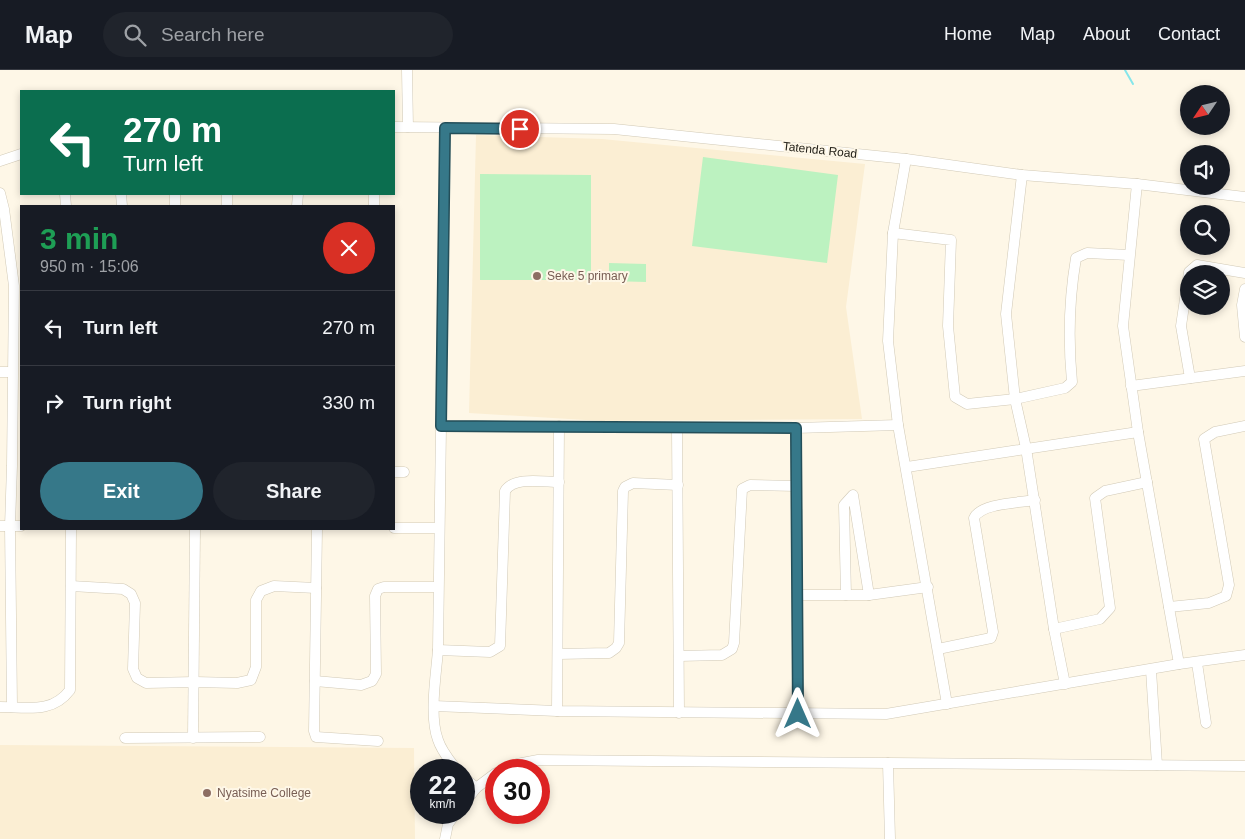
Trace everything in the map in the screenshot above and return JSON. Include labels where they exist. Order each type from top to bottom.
[{"type":"street","points":[[407,70],[408,126]]},
{"type":"street","name":"Tatenda Road","points":[[395,127],[614,129],[906,159],[1022,175],[1137,184],[1245,197]]},
{"type":"street","points":[[445,128],[437,587],[438,650],[434,706],[438,740],[449,759]]},
{"type":"street","points":[[0,160],[20,154]]},
{"type":"street","points":[[906,159],[893,233],[888,341],[898,425],[907,467],[947,704]]},
{"type":"street","points":[[1022,175],[1006,314],[1015,399],[1035,500],[1064,684]]},
{"type":"street","points":[[1137,184],[1123,326],[1130,386],[1179,664]]},
{"type":"street","points":[[0,193],[17,286],[11,427],[17,467],[5,526],[12,707]]},
{"type":"street","points":[[893,233],[951,240],[948,326],[955,396],[967,404],[1015,399],[1065,388],[1072,382],[1069,343],[1072,281],[1076,258],[1087,253],[1129,255]]},
{"type":"street","points":[[1190,378],[1181,326],[1189,272],[1197,264],[1245,273]]},
{"type":"street","points":[[1245,289],[1242,305],[1245,337]]},
{"type":"street","points":[[1130,386],[1245,371]]},
{"type":"street","points":[[0,372],[12,372]]},
{"type":"street","points":[[441,426],[796,428],[898,425]]},
{"type":"street","points":[[0,426],[11,427]]},
{"type":"street","points":[[557,711],[559,426]]},
{"type":"street","points":[[1169,607],[1210,603],[1226,596],[1229,585],[1204,439],[1215,432],[1245,426]]},
{"type":"street","points":[[677,428],[679,714]]},
{"type":"street","points":[[796,428],[798,714]]},
{"type":"street","points":[[907,467],[1138,432]]},
{"type":"street","points":[[438,650],[490,652],[500,646],[505,491],[508,486],[516,482],[559,482]]},
{"type":"street","points":[[1054,629],[1100,619],[1110,608],[1095,498],[1105,491],[1148,482]]},
{"type":"street","points":[[558,654],[609,654],[616,648],[619,643],[623,491],[629,484],[633,483],[678,485]]},
{"type":"street","points":[[679,656],[722,655],[732,649],[734,643],[742,489],[750,485],[796,486]]},
{"type":"street","points":[[846,595],[844,505],[853,494],[869,595]]},
{"type":"street","points":[[938,649],[991,638],[994,632],[974,518],[976,513],[987,507],[1035,500]]},
{"type":"street","points":[[5,526],[20,526]]},
{"type":"street","points":[[395,528],[439,528]]},
{"type":"street","points":[[0,707],[46,707],[61,701],[70,690],[71,530]]},
{"type":"street","points":[[193,738],[195,530]]},
{"type":"street","points":[[317,530],[314,731],[316,737],[378,741]]},
{"type":"street","points":[[71,586],[123,589],[131,594],[135,603],[134,669],[137,678],[146,684],[195,682],[237,684],[251,680],[256,667],[256,600],[261,590],[274,586],[316,588]]},
{"type":"street","points":[[315,681],[361,685],[372,681],[376,674],[374,596],[378,589],[384,587],[437,587]]},
{"type":"street","points":[[798,595],[869,595],[928,587]]},
{"type":"street","points":[[434,706],[679,714],[886,714],[1179,664],[1245,655]]},
{"type":"street","points":[[1197,663],[1206,723]]},
{"type":"street","points":[[1151,670],[1157,766]]},
{"type":"street","points":[[125,738],[260,737]]},
{"type":"street","points":[[550,760],[1245,766]]},
{"type":"street","points":[[888,763],[890,839]]},
{"type":"street","points":[[476,788],[485,781]]},
{"type":"street","points":[[445,839],[448,824]]},
{"type":"shaded area","points":[[476,135],[602,139],[865,164],[846,307],[862,419],[602,421],[469,413]]},
{"type":"shaded area","name":"Nyatsime College","points":[[0,745],[414,748],[414,759],[410,759],[410,824],[415,824],[415,839],[0,839]]},
{"type":"green space","points":[[703,157],[838,175],[827,263],[692,246]]},
{"type":"green space","points":[[480,174],[591,175],[591,280],[480,280]]},
{"type":"green space","points":[[609,263],[646,264],[646,282],[609,281]]},
{"type":"waterway","points":[[1125,70],[1133,84]]},
{"type":"place","name":"Seke 5 primary","points":[[537,276]]},
{"type":"place","name":"Nyatsime College","points":[[207,793]]},
{"type":"route","points":[[520,129],[445,128],[441,426],[796,428],[798,714]]}]
